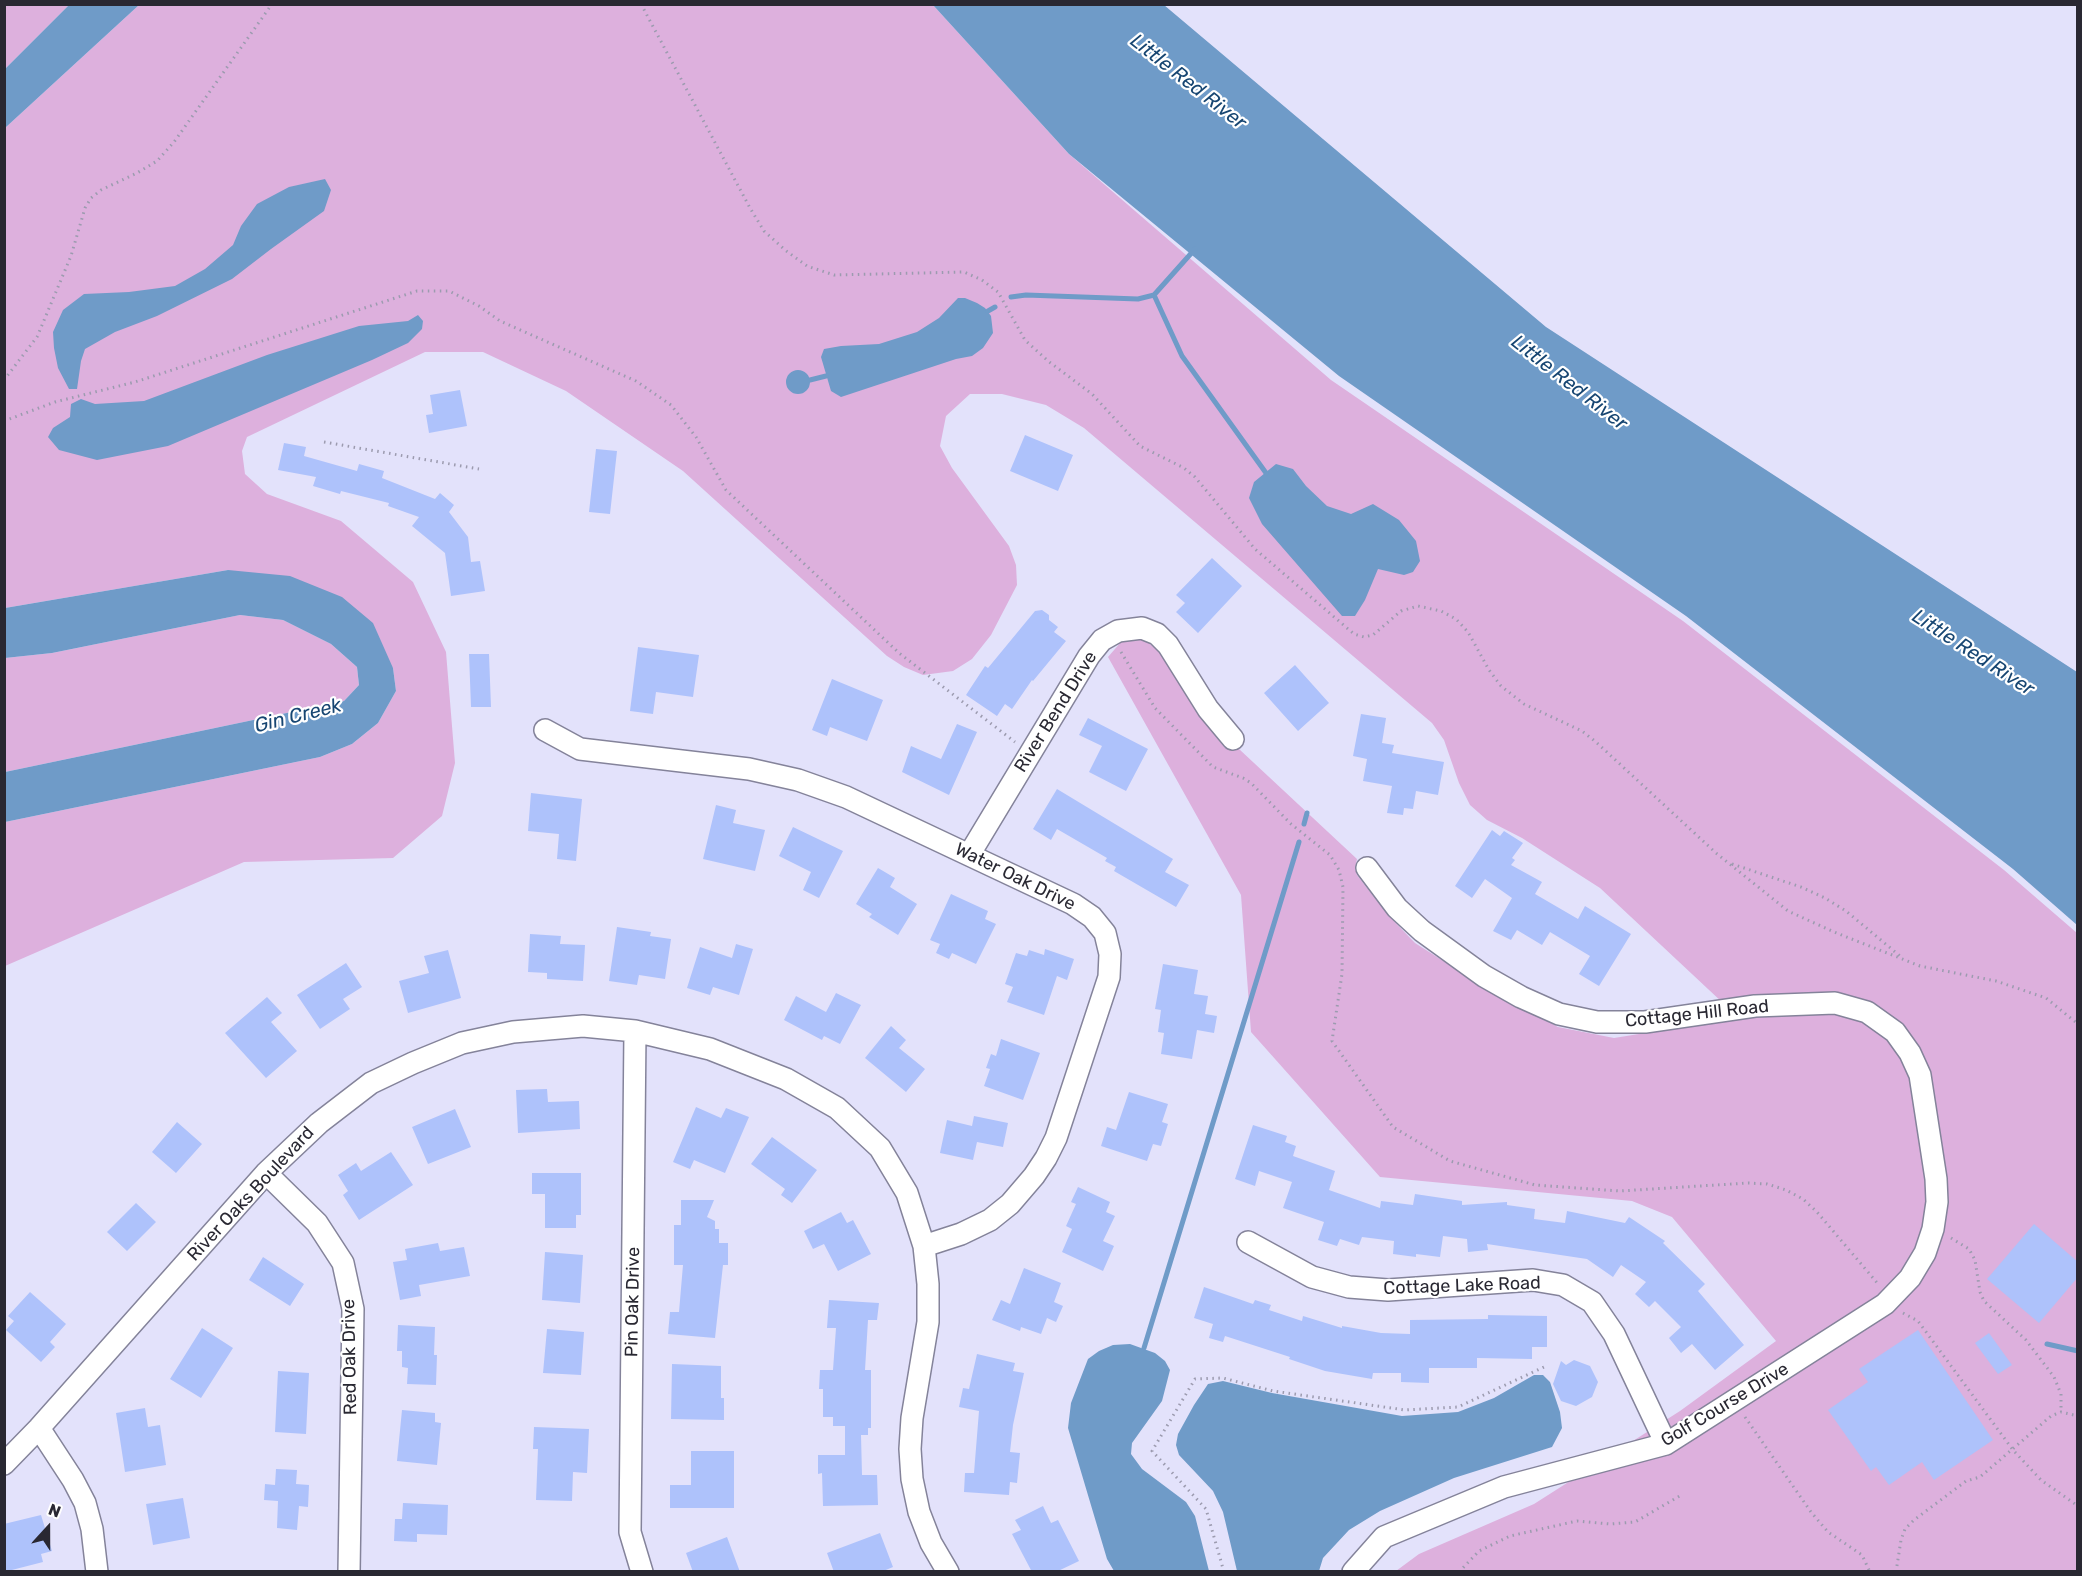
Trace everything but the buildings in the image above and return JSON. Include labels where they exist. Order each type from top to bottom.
[{"type":"street","name":"River Bend Drive","points":[[969,855],[1089,656],[1102,640],[1110,635],[1128,628],[1142,628],[1156,634],[1168,645],[1208,709],[1233,739]]},
{"type":"street","name":"Water Oak Drive","points":[[545,730],[580,749],[749,769],[798,780],[846,797],[1073,904],[1092,917],[1105,933],[1110,954],[1109,976],[1056,1138],[1034,1176],[1010,1204],[990,1220],[961,1234],[924,1246]]},
{"type":"street","name":"Cottage Hill Road","points":[[1367,868],[1397,908],[1422,931],[1484,976],[1521,997],[1559,1014],[1598,1022],[1645,1022],[1755,1006],[1835,1003],[1867,1012],[1894,1032],[1910,1053],[1920,1075],[1936,1179],[1937,1202]]},
{"type":"street","name":"River Oaks Boulevard","points":[[4,1464],[39,1428],[266,1173],[319,1123],[371,1083],[412,1063],[462,1043],[513,1032],[583,1026],[635,1031],[721,1053],[786,1078],[837,1108],[880,1148],[907,1193],[924,1246],[928,1284],[928,1322],[912,1418],[910,1449],[912,1479],[919,1512],[927,1533],[948,1572]]},
{"type":"street","name":"Pin Oak Drive","points":[[635,1031],[630,1532],[642,1572]]},
{"type":"street","name":"Red Oak Drive","points":[[266,1173],[317,1223],[343,1263],[353,1309],[349,1572]]},
{"type":"street","name":"Golf Course Drive","points":[[1353,1572],[1384,1537],[1504,1487],[1665,1444],[1733,1401],[1886,1304],[1910,1278],[1920,1262],[1933,1229],[1937,1202]]},
{"type":"street","name":"Cottage Lake Road","points":[[1248,1242],[1312,1277],[1349,1287],[1388,1290],[1533,1280],[1563,1285],[1592,1302],[1614,1334],[1665,1444]]},
{"type":"street","points":[[39,1428],[85,1503],[92,1529],[97,1572]]},
{"type":"path","points":[[4,380],[37,337],[71,256],[85,208],[91,198],[101,190],[137,174],[157,160],[174,142],[272,4]]},
{"type":"path","points":[[641,4],[764,231],[807,266],[834,275],[964,272],[982,280],[998,292],[1025,340],[1092,394],[1140,446],[1184,468],[1195,477],[1255,549],[1354,634],[1364,637],[1373,635],[1401,611],[1418,606],[1441,611],[1456,620],[1468,632],[1489,670],[1501,686],[1524,705],[1582,731],[1716,853],[1788,911],[1920,966],[1996,981],[2046,998],[2078,1024]]},
{"type":"path","points":[[4,422],[56,402],[135,382],[417,291],[449,291],[479,306],[500,321],[636,381],[671,405],[696,437],[726,490],[898,653],[1030,754]]},
{"type":"path","points":[[324,442],[479,469]]},
{"type":"path","points":[[1110,635],[1155,708],[1188,742],[1213,767],[1251,783],[1291,824],[1330,855],[1339,870],[1343,887],[1342,974],[1332,1041],[1393,1127],[1450,1161],[1535,1185],[1620,1191],[1748,1183],[1767,1184],[1803,1199],[1817,1212],[1902,1312],[1918,1321],[2013,1450],[2041,1480],[2078,1506]]},
{"type":"path","points":[[1731,864],[1801,887],[1825,898],[1846,911],[1904,960]]},
{"type":"path","points":[[1933,1229],[1969,1249],[1975,1260],[1980,1292],[1984,1301],[2026,1341],[2054,1377],[2061,1394],[2061,1413]]},
{"type":"path","points":[[1224,1572],[1206,1509],[1152,1452],[1195,1379],[1223,1378],[1273,1390],[1405,1410],[1458,1407],[1544,1367]]},
{"type":"path","points":[[1733,1401],[1811,1512],[1828,1532],[1862,1555],[1870,1572]]},
{"type":"path","points":[[1896,1572],[1901,1540],[1905,1529],[1914,1520],[1966,1481],[1980,1477],[2051,1416],[2061,1413],[2078,1416]]},
{"type":"path","points":[[1459,1572],[1479,1551],[1510,1536],[1577,1521],[1610,1524],[1635,1522],[1683,1494]]},
{"type":"shaded area","points":[[5,5],[69,5],[5,69]]},
{"type":"shaded area","points":[[139,5],[933,5],[1069,154],[1331,380],[1683,621],[2004,870],[2077,933],[2077,1571],[1396,1571],[1419,1554],[1534,1504],[1680,1411],[1776,1341],[1672,1217],[1632,1201],[1380,1177],[1251,1032],[1241,895],[1108,657],[1121,642],[1141,637],[1159,651],[1197,713],[1225,748],[1239,749],[1357,859],[1355,868],[1357,875],[1388,915],[1415,943],[1489,990],[1558,1027],[1614,1038],[1739,1018],[1600,888],[1522,838],[1487,820],[1470,805],[1459,783],[1444,740],[1432,723],[1084,428],[1046,405],[1002,394],[970,394],[946,416],[940,446],[952,468],[1009,546],[1016,565],[1017,585],[991,635],[972,659],[953,671],[923,675],[887,656],[683,471],[566,391],[483,352],[425,352],[247,437],[242,451],[245,474],[267,494],[341,521],[413,582],[446,652],[455,763],[442,816],[393,858],[244,862],[5,966],[5,822],[320,757],[352,744],[378,723],[396,691],[393,668],[228,570],[5,608],[5,128]]},
{"type":"shaded area","points":[[240,615],[283,620],[331,644],[357,667],[359,685],[344,701],[5,772],[5,658],[52,653]]},
{"type":"water","points":[[69,5],[139,5],[5,128],[5,69]]},
{"type":"water","name":"Little Red River","points":[[933,5],[1164,5],[1546,327],[2077,672],[2077,925],[2013,869],[1686,616],[1339,376],[1069,154]]},
{"type":"water","points":[[325,179],[331,190],[324,211],[232,279],[157,316],[115,332],[85,349],[77,389],[69,389],[58,368],[54,348],[53,332],[63,310],[84,294],[129,292],[175,286],[205,269],[233,245],[241,226],[257,204],[289,187]]},
{"type":"water","points":[[958,298],[977,303],[991,316],[993,333],[983,348],[972,356],[956,359],[841,397],[831,391],[821,357],[824,349],[879,344],[917,332],[939,318]]},
{"type":"water","points":[[418,315],[423,321],[422,329],[408,343],[168,446],[97,460],[59,450],[48,437],[53,428],[70,417],[71,404],[81,399],[95,404],[144,401],[267,355],[359,326],[408,321]]},
{"type":"water","points":[[793,370],[803,370],[810,377],[810,387],[803,394],[793,394],[786,387],[786,377]]},
{"type":"water","points":[[1276,464],[1293,469],[1306,486],[1327,506],[1351,514],[1373,504],[1399,520],[1416,541],[1420,561],[1413,572],[1404,575],[1378,569],[1365,600],[1355,616],[1342,616],[1262,524],[1249,498],[1254,482]]},
{"type":"water","name":"Gin Creek","points":[[228,570],[290,576],[342,597],[373,623],[393,668],[396,691],[378,723],[352,744],[320,757],[5,822],[5,772],[344,701],[359,685],[357,667],[331,644],[283,620],[240,615],[52,653],[5,658],[5,608]]},
{"type":"water","points":[[1130,1344],[1155,1353],[1165,1361],[1170,1370],[1162,1401],[1132,1443],[1131,1454],[1142,1469],[1186,1502],[1195,1516],[1209,1571],[1114,1571],[1107,1559],[1068,1428],[1071,1403],[1088,1359],[1113,1345]]},
{"type":"water","points":[[1534,1375],[1543,1375],[1550,1382],[1560,1412],[1562,1428],[1552,1447],[1454,1478],[1380,1511],[1349,1530],[1323,1558],[1319,1571],[1237,1571],[1223,1512],[1213,1491],[1179,1455],[1176,1445],[1178,1434],[1208,1384],[1223,1381],[1272,1393],[1402,1416],[1458,1412],[1494,1398]]},
{"type":"waterway","points":[[1011,297],[1026,295],[1138,299],[1154,295],[1195,249]]},
{"type":"waterway","points":[[1154,295],[1182,356],[1266,473]]},
{"type":"waterway","points":[[988,311],[995,307]]},
{"type":"waterway","points":[[810,380],[826,376]]},
{"type":"waterway","points":[[1304,824],[1307,813]]},
{"type":"waterway","points":[[1144,1348],[1299,842]]},
{"type":"waterway","points":[[2047,1344],[2078,1351]]}]
